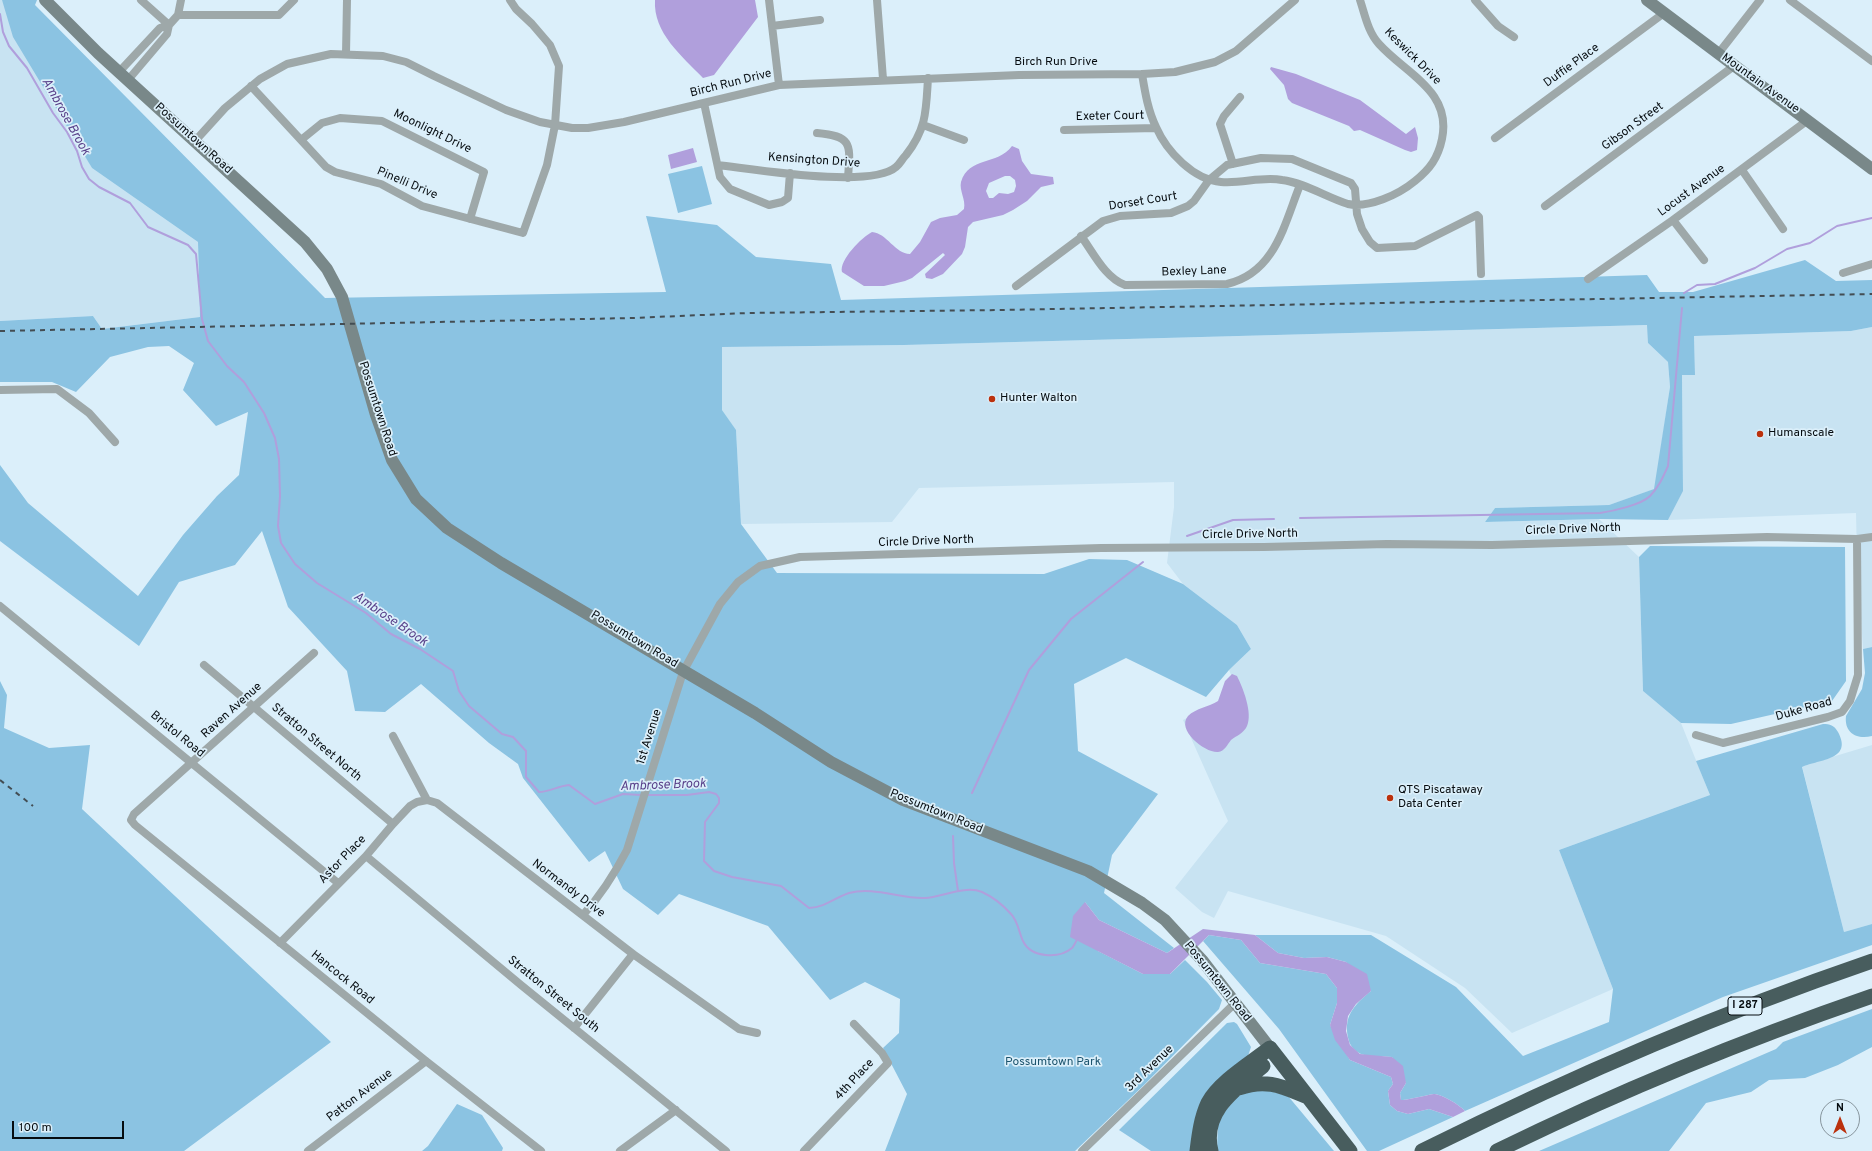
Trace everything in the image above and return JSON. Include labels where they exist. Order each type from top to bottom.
[{"type":"highway","name":"I 287","points":[[1422,1151],[1511,1107],[1664,1038],[1872,961]]},
{"type":"highway","points":[[1497,1151],[1560,1120],[1744,1042],[1872,996]]},
{"type":"highway","points":[[1211,1151],[1209,1136],[1215,1114],[1220,1105],[1273,1052]]},
{"type":"highway","points":[[1197,1151],[1208,1103],[1213,1096],[1222,1086],[1273,1052]]},
{"type":"highway","name":"Possumtown Road","points":[[1273,1052],[1350,1151]]},
{"type":"highway","points":[[1235,1090],[1264,1083],[1281,1086],[1308,1097]]},
{"type":"main road","name":"Possumtown Road","points":[[45,0],[124,76],[305,242],[327,269],[342,297],[348,314],[376,415],[392,460],[416,499],[447,528],[489,556],[755,712],[830,762],[903,800],[1088,871],[1142,903],[1165,920],[1202,960],[1273,1052]]},
{"type":"main road","name":"Mountain Avenue","points":[[1647,0],[1872,169]]},
{"type":"street","points":[[141,0],[169,25]]},
{"type":"street","points":[[124,76],[167,34],[169,25],[178,15],[181,0]]},
{"type":"street","points":[[178,15],[279,15],[294,0]]},
{"type":"street","points":[[346,54],[347,0]]},
{"type":"street","points":[[510,0],[516,9],[532,24],[550,45],[559,66],[555,125]]},
{"type":"street","points":[[769,0],[779,85]]},
{"type":"street","points":[[877,0],[883,80]]},
{"type":"street","name":"Birch Run Drive","points":[[195,141],[225,108],[260,79],[287,64],[331,54],[383,56],[406,62],[506,110],[540,122],[572,128],[588,128],[624,122],[779,85],[1019,75],[1142,74],[1175,72],[1215,62],[1236,51],[1295,0]]},
{"type":"street","name":"Keswick Drive","points":[[1142,74],[1146,98],[1156,128],[1168,147],[1182,162],[1209,180],[1222,182],[1271,179],[1283,180],[1300,185],[1340,202],[1357,206],[1376,202],[1413,183],[1426,173],[1436,161],[1444,129],[1442,114],[1437,100],[1425,85],[1379,44],[1370,30],[1360,0]]},
{"type":"street","points":[[1475,0],[1498,26],[1514,36]]},
{"type":"street","points":[[1718,54],[1760,0]]},
{"type":"street","points":[[1790,0],[1872,61]]},
{"type":"street","name":"Duffie Place","points":[[1495,138],[1664,13]]},
{"type":"street","points":[[772,26],[820,20]]},
{"type":"street","points":[[124,76],[160,28],[169,25]]},
{"type":"street","name":"Gibson Street","points":[[1545,206],[1734,66]]},
{"type":"street","name":"Kensington Drive","points":[[718,165],[848,178],[880,175],[896,168],[911,149],[920,133],[926,117],[928,78]]},
{"type":"street","name":"Pinelli Drive","points":[[251,86],[326,167],[335,172],[381,184],[422,206],[523,233],[546,165],[555,125]]},
{"type":"street","points":[[1233,164],[1220,124],[1224,116],[1240,97]]},
{"type":"street","points":[[704,103],[720,177],[730,189],[768,205],[782,202],[788,198],[790,173]]},
{"type":"street","name":"Moonlight Drive","points":[[301,140],[322,123],[340,118],[382,121],[484,172],[470,219]]},
{"type":"street","name":"Locust Avenue","points":[[1588,279],[1674,220],[1808,120]]},
{"type":"street","points":[[923,125],[964,140]]},
{"type":"street","name":"Exeter Court","points":[[1064,130],[1156,128]]},
{"type":"street","points":[[817,133],[834,134],[844,139],[848,144],[850,152],[848,178]]},
{"type":"street","name":"Dorset Court","points":[[1016,286],[1081,236],[1110,218],[1171,213],[1194,202],[1209,180],[1227,165],[1261,158],[1292,159],[1351,183],[1355,189],[1357,206]]},
{"type":"street","points":[[1742,170],[1783,229]]},
{"type":"street","name":"Bexley Lane","points":[[1081,236],[1110,277],[1116,282],[1125,285],[1232,283],[1257,270],[1270,255],[1300,185]]},
{"type":"street","points":[[1357,206],[1359,221],[1370,242],[1377,248],[1415,246],[1477,215],[1479,217],[1481,274]]},
{"type":"street","points":[[1674,220],[1704,260]]},
{"type":"street","points":[[1843,273],[1872,264]]},
{"type":"street","points":[[0,390],[57,389],[89,414],[115,442]]},
{"type":"street","name":"Circle Drive North","points":[[684,670],[720,604],[738,582],[760,566],[800,557],[1101,548],[1264,547],[1387,544],[1492,545],[1760,537],[1857,539],[1872,537]]},
{"type":"street","name":"Duke Road","points":[[1696,735],[1723,743],[1828,717],[1842,712],[1850,701],[1858,675],[1857,539]]},
{"type":"street","name":"Bristol Road","points":[[0,606],[338,883]]},
{"type":"street","name":"Raven Avenue","points":[[131,820],[134,814],[314,653]]},
{"type":"street","name":"Stratton Street North","points":[[204,665],[393,824]]},
{"type":"street","name":"1st Avenue","points":[[583,915],[594,903],[616,871],[627,850],[684,670]]},
{"type":"street","points":[[393,736],[427,800]]},
{"type":"street","name":"Astor Place","points":[[280,943],[366,856],[410,806],[417,802],[427,800]]},
{"type":"street","name":"Normandy Drive","points":[[427,800],[437,803],[633,954],[739,1029],[757,1033]]},
{"type":"street","name":"Hancock Road","points":[[131,820],[135,826],[426,1062],[541,1151]]},
{"type":"street","name":"Stratton Street South","points":[[366,856],[574,1028],[726,1151]]},
{"type":"street","points":[[574,1028],[633,954]]},
{"type":"street","name":"3rd Avenue","points":[[1082,1151],[1235,1003]]},
{"type":"street","name":"4th Place","points":[[804,1151],[888,1063],[882,1053],[854,1024]]},
{"type":"street","name":"Patton Avenue","points":[[308,1151],[426,1062]]},
{"type":"street","points":[[620,1151],[676,1110]]},
{"type":"shaded area","points":[[0,0],[2,0],[92,168],[198,242],[200,317],[102,329],[93,316],[0,321]]},
{"type":"shaded area","points":[[655,0],[755,0],[758,17],[714,75],[703,78],[670,43],[659,23]]},
{"type":"shaded area","points":[[1271,67],[1296,74],[1360,100],[1406,134],[1415,127],[1418,138],[1417,150],[1411,152],[1360,130],[1354,131],[1349,126],[1292,103],[1288,99],[1284,85],[1270,69]]},
{"type":"shaded area","points":[[1012,146],[1019,149],[1022,161],[1031,174],[1053,177],[1054,184],[1041,187],[1027,201],[1003,215],[973,222],[968,227],[965,247],[962,254],[943,274],[932,279],[926,278],[925,274],[945,255],[943,253],[912,278],[884,286],[864,286],[842,272],[844,261],[852,249],[872,232],[882,236],[900,251],[910,254],[920,242],[931,222],[940,218],[957,215],[964,209],[961,182],[970,168],[1006,152]],"holes":[[[1005,176],[1010,176],[1015,180],[1016,186],[1014,192],[1008,194],[999,193],[993,198],[989,198],[986,191],[989,183]]]},
{"type":"shaded area","points":[[693,148],[697,162],[671,169],[668,155]]},
{"type":"shaded area","points":[[1648,325],[1648,343],[1668,362],[1670,387],[1655,489],[1609,505],[1495,508],[1485,522],[1599,519],[1639,557],[1643,691],[1681,723],[1710,795],[1559,850],[1613,989],[1512,1033],[1465,988],[1386,936],[1228,891],[1214,918],[1202,912],[1175,888],[1228,821],[1183,720],[1239,694],[1229,670],[1251,649],[1237,625],[1183,584],[1167,563],[1174,507],[1174,482],[919,488],[892,522],[741,524],[736,431],[722,410],[722,347],[904,345]]},
{"type":"shaded area","points":[[1872,327],[1872,647],[1863,649],[1857,558],[1856,513],[1668,520],[1683,490],[1682,375],[1695,375],[1694,336],[1851,331]]},
{"type":"shaded area","points":[[1232,674],[1237,676],[1244,694],[1248,708],[1249,721],[1244,731],[1231,740],[1224,749],[1218,752],[1212,751],[1206,749],[1194,740],[1186,728],[1185,722],[1191,713],[1218,701],[1225,681]]},
{"type":"shaded area","points":[[1872,745],[1872,924],[1844,932],[1802,766]]},
{"type":"shaded area","points":[[1085,902],[1099,920],[1167,953],[1203,929],[1255,935],[1278,953],[1304,958],[1327,957],[1346,962],[1367,974],[1371,991],[1356,1004],[1348,1016],[1346,1031],[1350,1045],[1360,1054],[1392,1057],[1403,1066],[1406,1083],[1400,1093],[1401,1100],[1435,1094],[1451,1101],[1465,1111],[1453,1117],[1429,1109],[1408,1114],[1397,1111],[1390,1105],[1388,1091],[1393,1084],[1391,1077],[1350,1060],[1335,1040],[1330,1025],[1337,1003],[1337,988],[1326,974],[1260,963],[1241,940],[1209,935],[1170,974],[1143,974],[1070,937],[1073,916]]},
{"type":"green space","name":"Possumtown Park","points":[[2,0],[37,0],[35,5],[325,298],[666,292],[646,216],[717,225],[756,257],[831,264],[841,300],[1647,275],[1659,292],[1693,292],[1805,260],[1836,281],[1872,280],[1872,327],[1851,331],[1694,336],[1695,375],[1682,375],[1683,491],[1668,520],[1599,519],[1485,522],[1495,508],[1609,505],[1654,489],[1670,387],[1668,362],[1648,343],[1647,325],[904,345],[722,347],[722,410],[736,430],[741,524],[777,573],[1044,574],[1089,559],[1127,560],[1183,584],[1237,625],[1251,649],[1229,670],[1206,697],[1126,658],[1074,684],[1078,751],[1158,794],[1112,855],[1104,893],[1174,948],[1167,953],[1099,920],[1085,902],[1098,951],[1143,974],[1170,974],[1185,960],[1207,982],[1222,1000],[1219,1009],[1144,1085],[1075,1151],[885,1151],[907,1094],[883,1048],[899,1033],[900,999],[865,982],[830,1000],[768,926],[679,894],[658,915],[623,889],[605,851],[589,862],[523,778],[518,764],[489,743],[421,684],[385,712],[355,711],[347,671],[288,607],[262,531],[235,565],[179,582],[139,646],[0,541],[0,465],[28,503],[138,596],[183,535],[217,496],[239,475],[248,412],[216,426],[183,390],[194,363],[169,346],[148,347],[110,357],[76,392],[52,382],[0,382],[0,321],[93,316],[102,329],[200,317],[198,242],[92,168],[13,37]]},
{"type":"green space","points":[[702,166],[712,204],[678,213],[668,174]]},
{"type":"green space","points":[[1650,546],[1845,547],[1846,681],[1832,701],[1731,724],[1681,723],[1643,691],[1639,557]]},
{"type":"green space","points":[[1872,647],[1872,736],[1861,737],[1849,731],[1846,716],[1862,689],[1865,673],[1863,649]]},
{"type":"green space","points":[[0,681],[7,695],[4,728],[49,748],[90,745],[82,809],[331,1042],[184,1151],[0,1151]]},
{"type":"green space","points":[[1823,724],[1832,725],[1838,732],[1841,741],[1841,748],[1838,753],[1832,757],[1802,767],[1844,932],[1872,924],[1872,945],[1723,997],[1465,1111],[1451,1101],[1435,1094],[1401,1100],[1400,1093],[1406,1083],[1392,1057],[1361,1054],[1352,1047],[1347,1033],[1348,1018],[1359,1001],[1371,991],[1346,962],[1327,957],[1304,958],[1278,953],[1255,935],[1371,935],[1456,987],[1523,1056],[1609,1022],[1613,989],[1559,850],[1710,795],[1696,761]]},
{"type":"green space","points":[[1209,935],[1241,940],[1260,963],[1326,974],[1337,988],[1337,1003],[1330,1025],[1350,1060],[1391,1077],[1393,1084],[1388,1091],[1390,1105],[1397,1111],[1408,1114],[1429,1109],[1453,1117],[1379,1151],[1367,1151],[1279,1029],[1203,941]]},
{"type":"green space","points":[[1872,1009],[1872,1047],[1838,1065],[1805,1078],[1769,1080],[1751,1092],[1706,1103],[1669,1151],[1539,1151],[1776,1049],[1783,1042]]},
{"type":"green space","points":[[1234,1022],[1237,1024],[1251,1047],[1247,1059],[1193,1151],[1151,1151],[1119,1130],[1227,1023]]},
{"type":"green space","points":[[1252,1089],[1271,1091],[1288,1096],[1334,1151],[1217,1151],[1218,1121],[1236,1097]]},
{"type":"green space","points":[[457,1104],[482,1115],[503,1148],[502,1151],[422,1151],[428,1146]]},
{"type":"waterway","name":"Ambrose Brook","points":[[0,14],[3,32],[9,46],[27,68],[53,113],[67,132],[77,151],[82,167],[89,179],[99,187],[130,203],[148,227],[188,245],[196,254],[202,319],[208,341],[227,366],[244,382],[264,413],[275,438],[279,459],[280,496],[278,526],[281,543],[295,564],[317,583],[366,613],[391,634],[420,649],[453,671],[459,691],[469,706],[502,734],[513,737],[526,751],[526,777],[539,792],[569,785],[595,804],[623,794],[641,795]]},
{"type":"waterway","points":[[1684,293],[1697,285],[1715,284],[1755,268],[1787,249],[1810,243],[1837,226],[1872,218]]},
{"type":"waterway","points":[[1300,518],[1600,513],[1626,507],[1646,499],[1653,493],[1668,466],[1682,308]]},
{"type":"waterway","points":[[1187,536],[1233,520],[1274,519]]},
{"type":"waterway","points":[[972,793],[1029,670],[1071,619],[1143,562]]},
{"type":"waterway","name":"Ambrose Brook","points":[[648,795],[687,795],[709,792],[716,794],[719,798],[719,803],[705,822],[704,861],[714,871],[732,877],[781,886],[809,908],[820,906],[849,893],[858,891],[925,898],[961,891],[975,890],[990,896],[1008,911],[1015,920],[1023,941],[1032,951],[1046,955],[1060,954],[1072,948],[1078,938]]},
{"type":"waterway","points":[[953,836],[954,863],[958,891]]},
{"type":"railway","points":[[0,331],[633,318],[748,313],[1001,310],[1872,294]]},
{"type":"railway","points":[[0,780],[33,806]]},
{"type":"place","name":"Hunter Walton","points":[[992,399]]},
{"type":"place","name":"Humanscale","points":[[1760,434]]},
{"type":"place","name":"QTS Piscataway Data Center","points":[[1390,798]]}]
